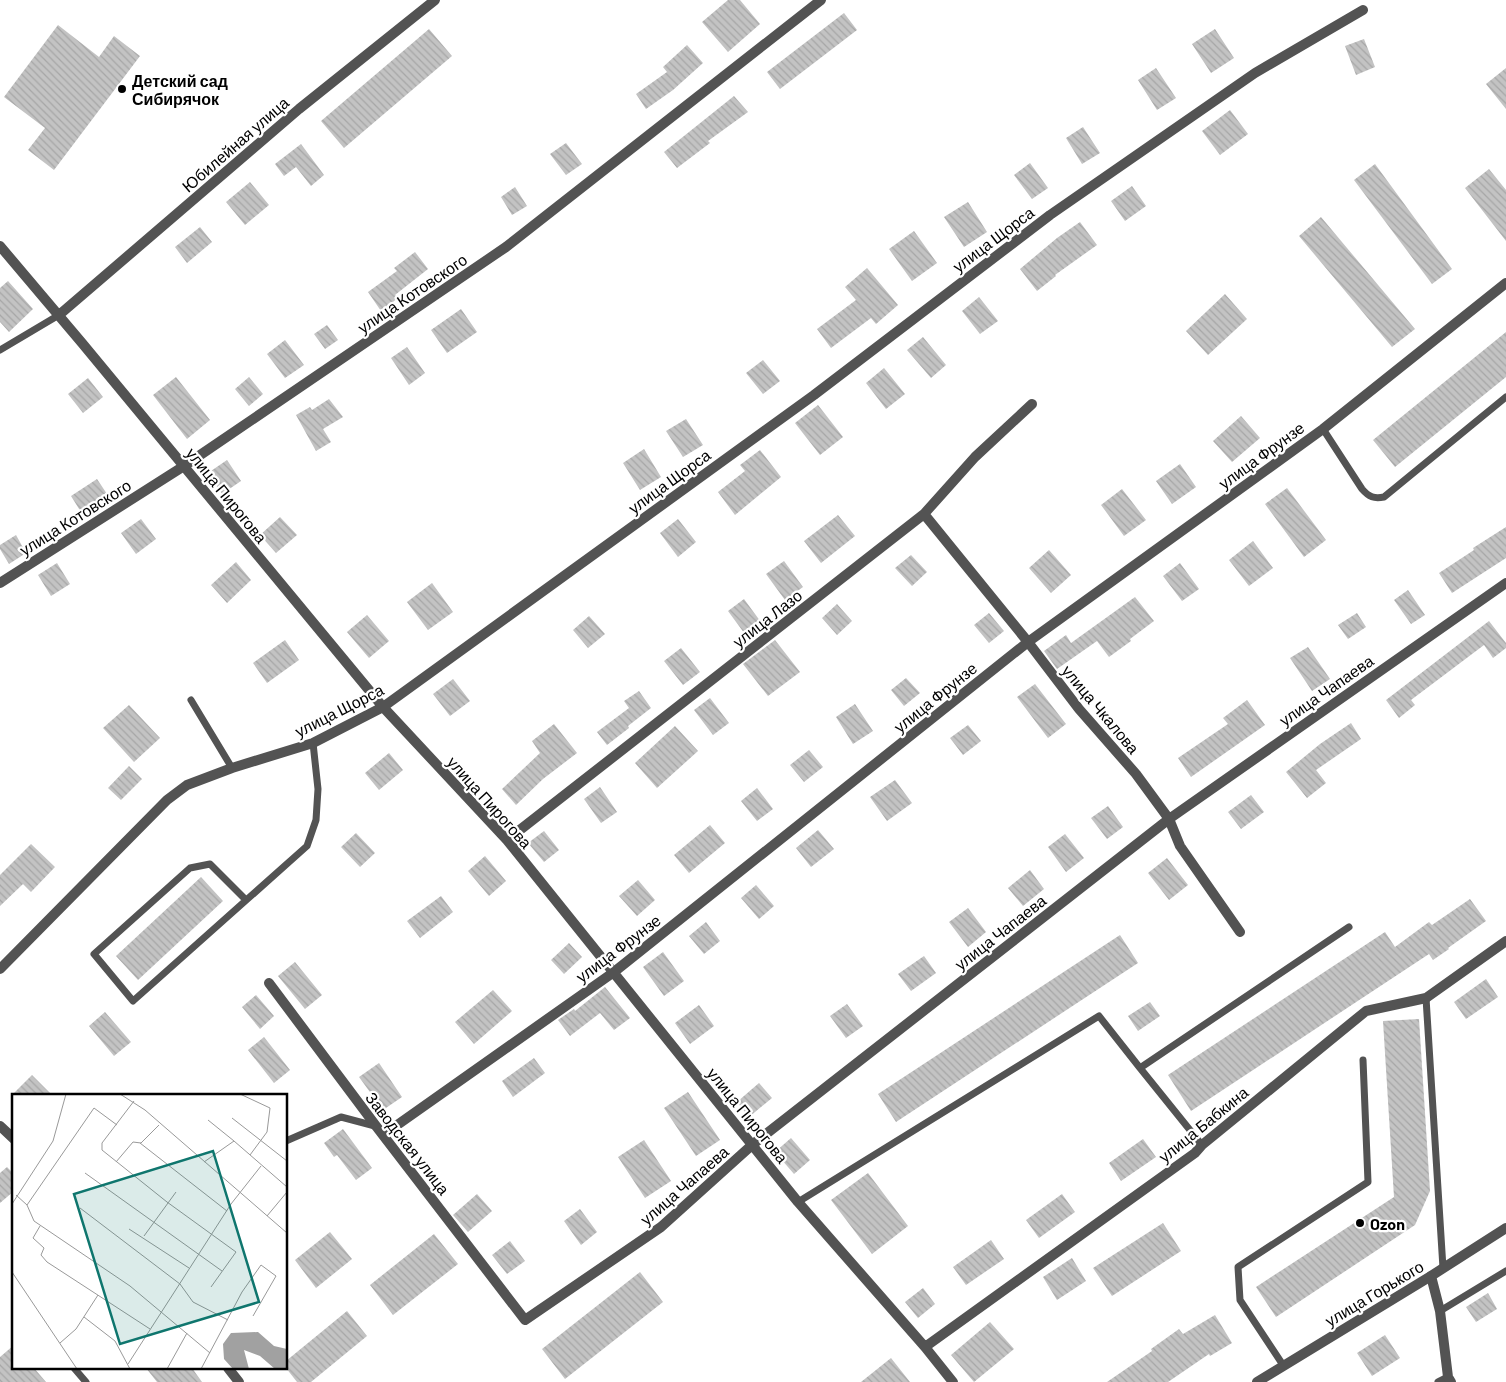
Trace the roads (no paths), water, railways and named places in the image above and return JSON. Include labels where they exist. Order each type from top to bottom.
[{"type":"street","name":"Юбилейная улица","points":[[59,315],[299,109],[435,0]]},
{"type":"street","name":"улица Котовского","points":[[0,583],[184,466],[506,247],[821,0]]},
{"type":"street","name":"улица Щорса","points":[[0,969],[167,800],[187,784],[314,743],[383,707],[814,395],[1050,215],[1255,73],[1363,10]]},
{"type":"street","name":"улица Пирогова","points":[[0,246],[383,707],[507,840],[798,1202],[953,1382]]},
{"type":"street","name":"улица Фрунзе","points":[[383,1135],[614,972],[1028,642],[1323,429],[1506,283]]},
{"type":"street","name":"улица Лазо","points":[[507,840],[924,514],[975,457],[1032,404]]},
{"type":"street","name":"улица Чкалова","points":[[924,514],[1028,642],[1079,709],[1136,774],[1169,819],[1180,846],[1240,932]]},
{"type":"street","name":"улица Чапаева","points":[[525,1320],[661,1227],[752,1146],[1169,819],[1506,583]]},
{"type":"street","name":"улица Бабкина","points":[[925,1348],[1195,1153],[1202,1145],[1366,1011],[1426,998],[1506,942]]},
{"type":"street","name":"Заводская улица","points":[[269,983],[525,1320]]},
{"type":"street","points":[[0,1126],[12,1137]]},
{"type":"street","name":"улица Горького","points":[[1257,1382],[1506,1228]]},
{"type":"street","points":[[1431,1276],[1440,1312],[1450,1379]]},
{"type":"street","points":[[230,1370],[239,1382]]},
{"type":"lane","points":[[0,350],[59,315]]},
{"type":"lane","points":[[1323,429],[1362,490],[1368,496],[1384,497],[1506,397]]},
{"type":"lane","points":[[191,700],[232,768]]},
{"type":"lane","points":[[246,900],[210,864],[190,868],[94,954],[134,1001],[306,846],[316,820],[318,789],[314,743]]},
{"type":"lane","points":[[1140,1068],[1349,927]]},
{"type":"lane","points":[[1426,998],[1444,1268]]},
{"type":"lane","points":[[798,1202],[1099,1016],[1202,1145]]},
{"type":"lane","points":[[1283,1365],[1240,1300],[1238,1267],[1368,1182],[1364,1060]]},
{"type":"lane","points":[[288,1140],[341,1117],[376,1126]]},
{"type":"lane","points":[[1440,1312],[1506,1271]]},
{"type":"lane","points":[[76,1370],[86,1382]]},
{"type":"lane","points":[[1438,1382],[1450,1379]]},
{"type":"place","name":"Детский сад Сибирячок","points":[[122,89]]},
{"type":"place","name":"Ozon","points":[[1360,1223]]}]
